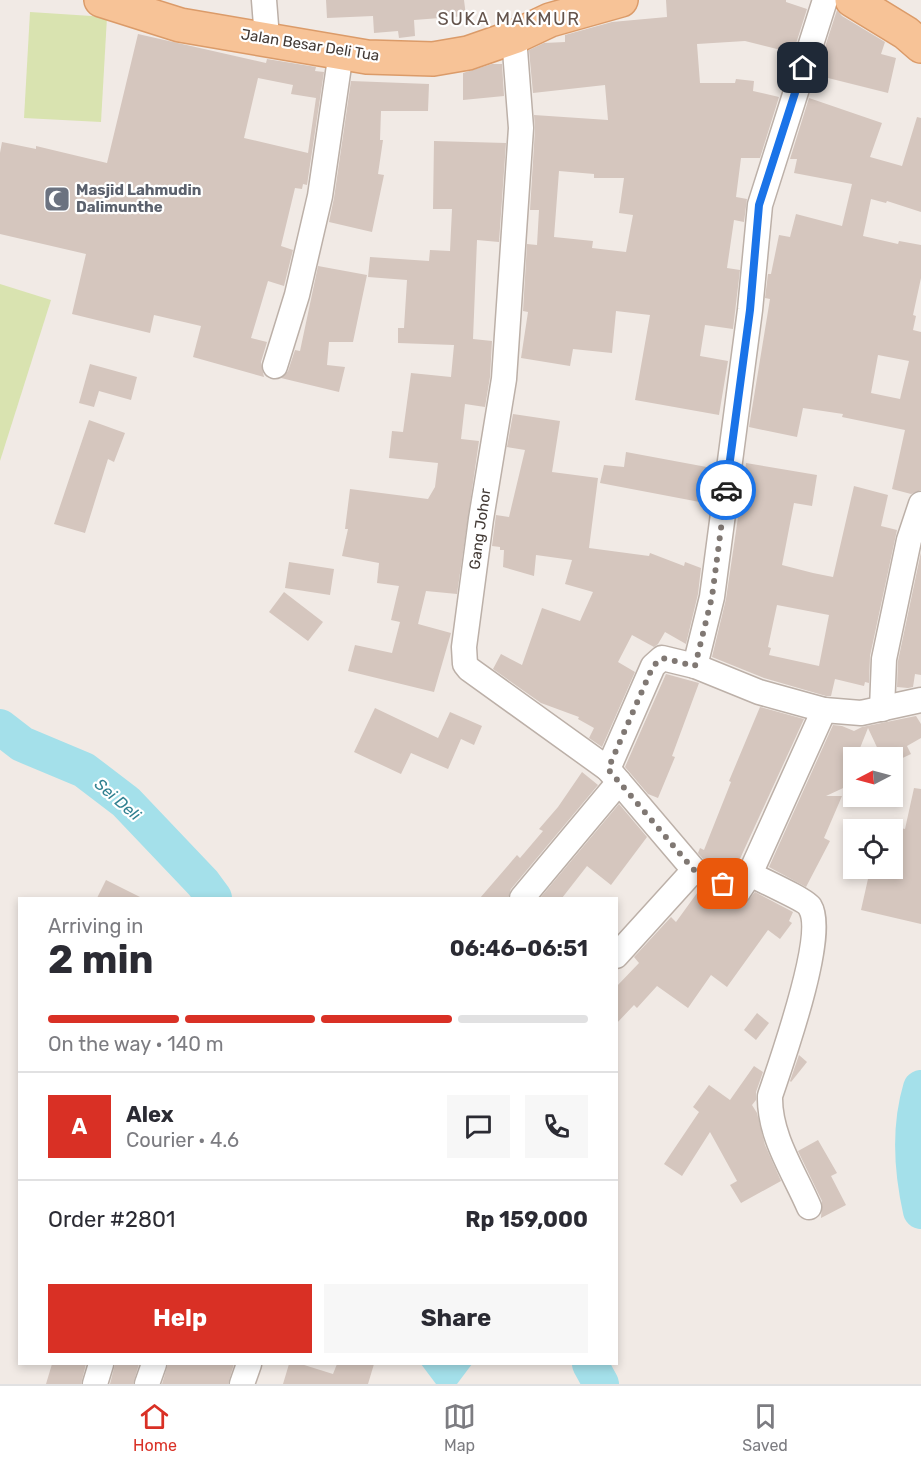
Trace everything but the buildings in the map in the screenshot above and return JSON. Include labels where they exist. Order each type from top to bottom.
[{"type":"main road","name":"Jalan Besar Deli Tua","points":[[109,1],[180,25],[368,57],[433,59],[468,53],[514,37],[549,10],[621,0]]},
{"type":"main road","points":[[852,0],[906,33],[921,46]]},
{"type":"street","points":[[264,0],[267,38]]},
{"type":"street","points":[[695,666],[712,597],[750,310],[759,205],[825,0]]},
{"type":"street","name":"Gang Johor","points":[[514,37],[521,128],[504,380],[481,519],[464,656],[465,664],[613,775],[694,870],[806,902],[813,914],[814,932],[804,987],[770,1096],[770,1107],[779,1141],[809,1208]]},
{"type":"street","points":[[275,366],[297,295],[320,196],[341,52]]},
{"type":"street","points":[[882,709],[884,659],[909,540],[921,504]]},
{"type":"street","points":[[523,897],[613,775],[653,666],[662,658],[695,666],[759,692],[824,710],[861,713],[921,700]]},
{"type":"street","points":[[744,883],[824,710]]},
{"type":"street","points":[[618,954],[694,870]]},
{"type":"street","points":[[95,1384],[101,1365]]},
{"type":"street","points":[[147,1384],[154,1365]]},
{"type":"street","points":[[242,1384],[249,1365]]},
{"type":"green space","points":[[30,12],[107,17],[101,122],[24,118]]},
{"type":"green space","points":[[0,284],[51,300],[0,461]]},
{"type":"water","points":[[422,1365],[471,1365],[457,1384],[436,1384]]},
{"type":"waterway","name":"Sei Deli","points":[[0,727],[22,744],[84,770],[126,802],[203,883],[213,897]]},
{"type":"waterway","name":"Sei Deli","points":[[921,1088],[913,1134],[916,1181],[921,1211]]},
{"type":"waterway","name":"Sei Deli","points":[[591,1365],[601,1384]]},
{"type":"way so far","points":[[723,884],[694,870],[608,769],[653,666],[662,658],[695,666],[712,597],[726,490]]},
{"type":"place","name":"Masjid Lahmudin Dalimunthe","points":[[57,199]]},
{"type":"district","name":"SUKA MAKMUR","points":[[509,19]]},
{"type":"route","points":[[726,490],[750,310],[759,205],[803,68]]}]
